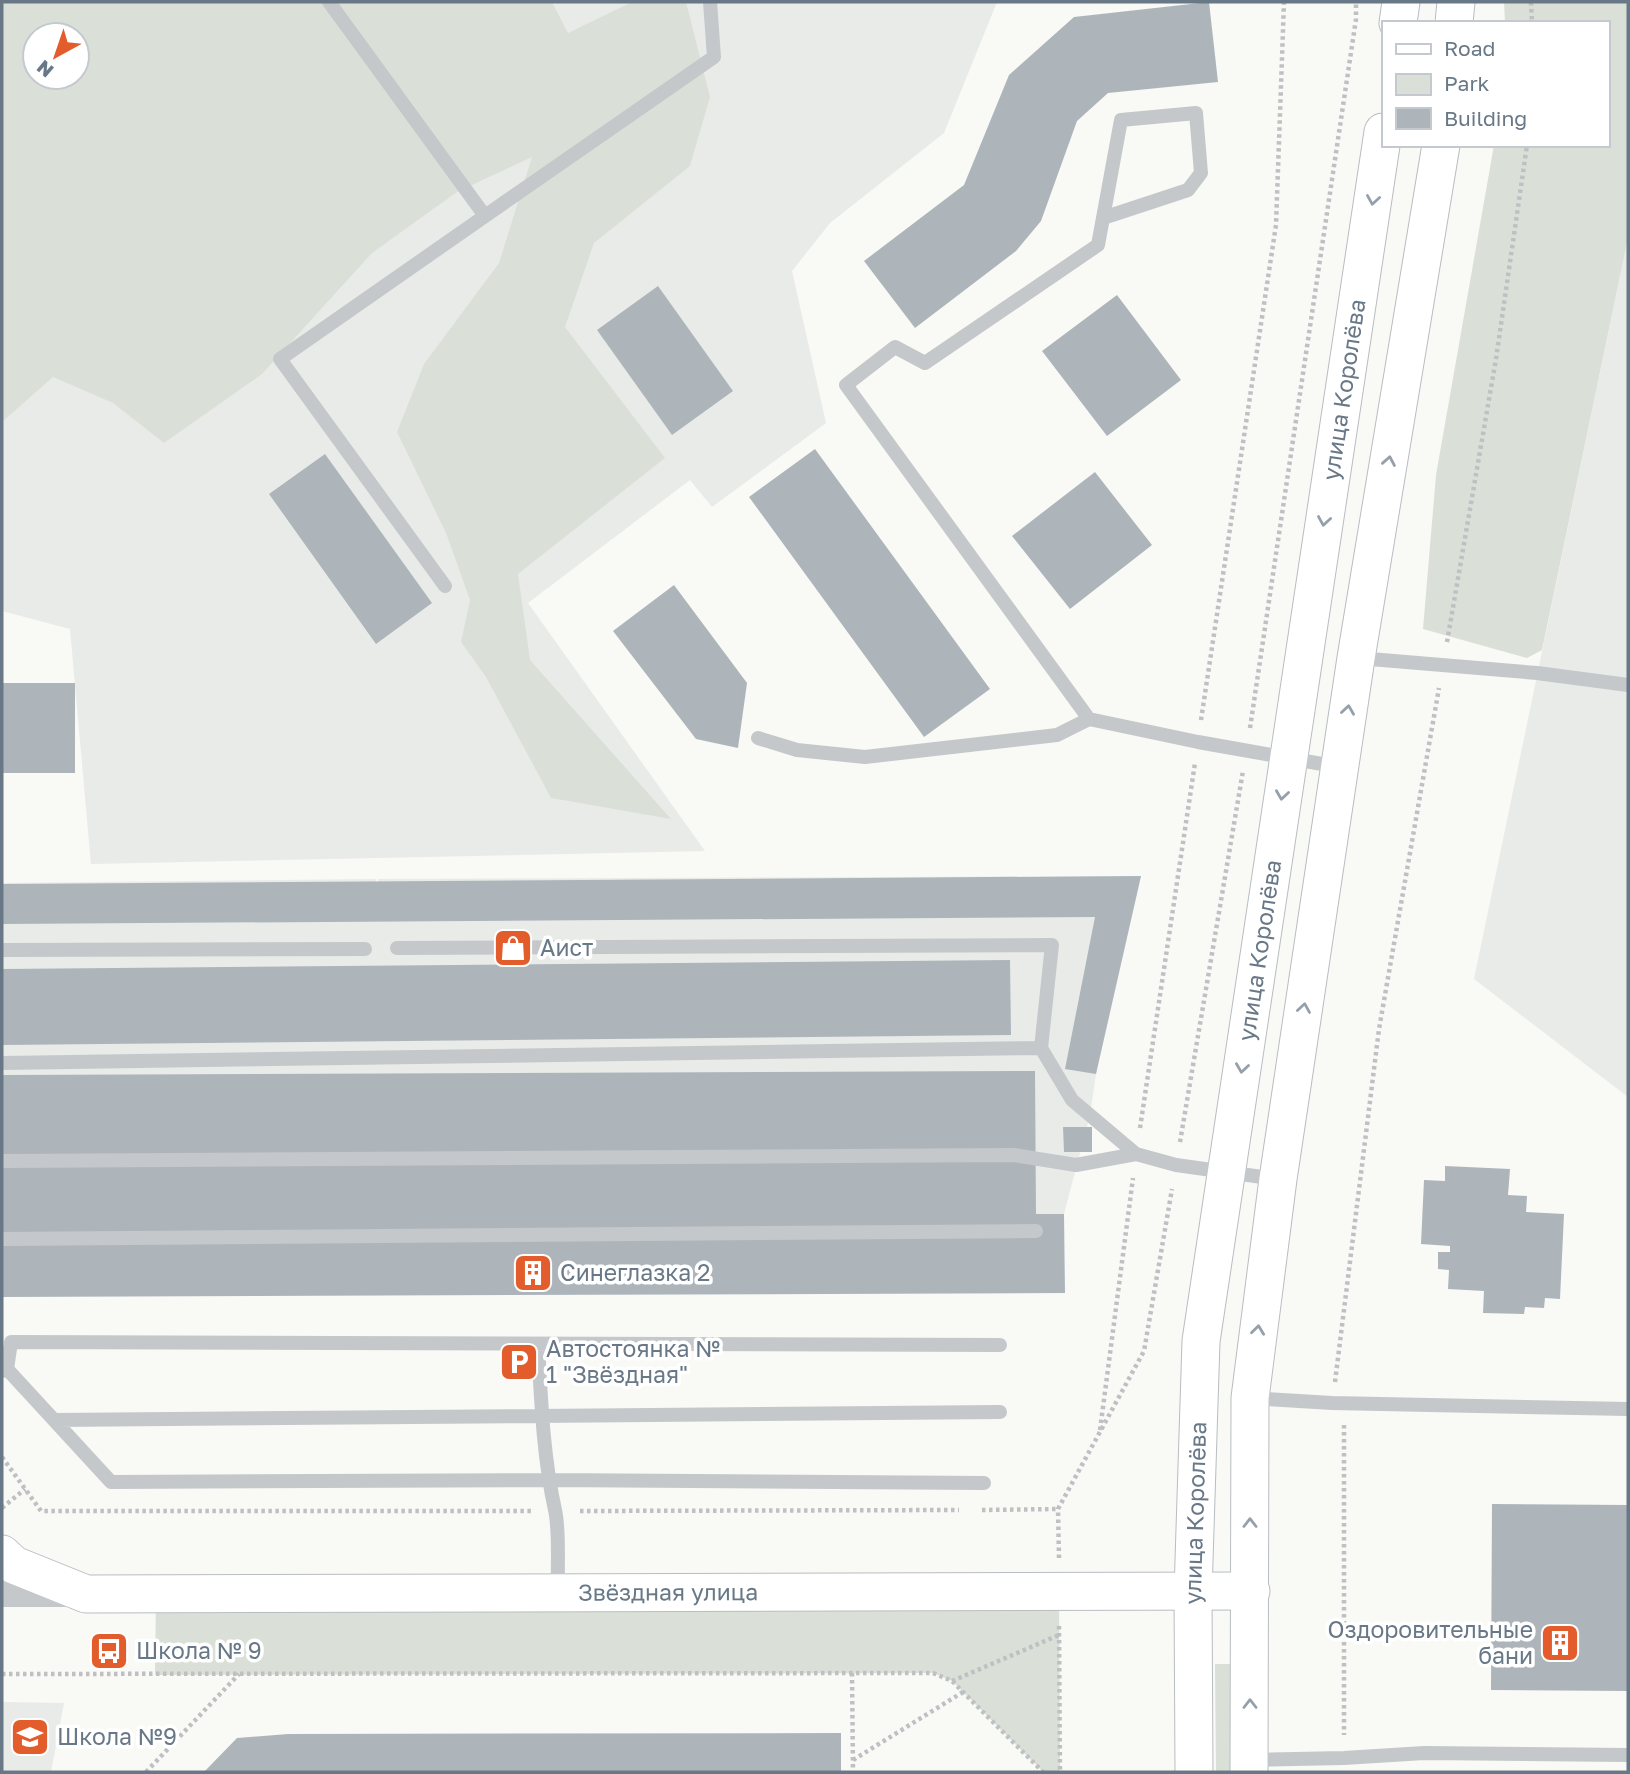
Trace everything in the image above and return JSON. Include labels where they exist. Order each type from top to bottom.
[{"type":"main road","points":[[1398,21],[1401,2]]},
{"type":"main road","points":[[1454,21],[1456,2]]},
{"type":"main road","name":"улица Королёва","points":[[1194,1772],[1194,1592],[1201,1341],[1382,139]]},
{"type":"main road","points":[[1250,1766],[1250,1398],[1278,1180],[1356,658],[1441,147]]},
{"type":"main road","name":"Звёздная улица","points":[[2,1554],[14,1565],[86,1594],[1251,1591]]},
{"type":"street","name":"Звёздная улица","points":[[2,1594],[86,1594]]},
{"type":"lane","points":[[329,2],[485,216]]},
{"type":"lane","points":[[445,586],[280,359],[714,57],[710,2]]},
{"type":"lane","points":[[1089,719],[846,385],[895,347],[925,363],[1098,245],[1121,120],[1196,113],[1201,173],[1188,190],[1103,218]]},
{"type":"lane","points":[[1356,658],[1537,673],[1628,685]]},
{"type":"lane","points":[[758,738],[797,750],[865,757],[1057,736],[1089,719],[1198,742],[1340,767]]},
{"type":"lane","points":[[397,948],[1052,945],[1041,1048],[1072,1100],[1136,1154],[1176,1165],[1278,1180]]},
{"type":"lane","points":[[2,950],[365,948]]},
{"type":"lane","points":[[2,1063],[1041,1048]]},
{"type":"lane","points":[[2,1161],[1014,1155],[1076,1165],[1136,1154]]},
{"type":"lane","points":[[2,1239],[1036,1231]]},
{"type":"lane","points":[[984,1483],[549,1480],[111,1482],[4,1370],[11,1342],[1000,1345]]},
{"type":"lane","points":[[538,1343],[541,1416],[550,1497],[555,1511],[558,1592]]},
{"type":"lane","points":[[1250,1398],[1332,1403],[1628,1409]]},
{"type":"lane","points":[[54,1420],[1000,1412]]},
{"type":"lane","points":[[1250,1766],[1424,1753],[1628,1755]]},
{"type":"path","points":[[1531,2],[1532,21]]},
{"type":"path","points":[[1345,1758],[1344,1418],[1332,1403],[1379,1029],[1496,359],[1527,147]]},
{"type":"path","points":[[2,1458],[41,1511],[960,1510]]},
{"type":"path","points":[[2,1508],[25,1489]]},
{"type":"path","points":[[974,1510],[1058,1509]]},
{"type":"path","points":[[952,1681],[1059,1635]]},
{"type":"path","points":[[852,1673],[853,1772]]},
{"type":"path","points":[[2,1674],[933,1673],[952,1681],[1043,1772]]},
{"type":"path","points":[[146,1772],[239,1674]]},
{"type":"path","points":[[853,1760],[963,1692]]},
{"type":"shaded area","points":[[2,2],[997,2],[944,133],[830,223],[792,271],[826,423],[712,507],[690,480],[528,603],[705,851],[91,864],[70,629],[2,611]]},
{"type":"shaded area","points":[[1628,238],[1628,1097],[1474,979]]},
{"type":"shaded area","points":[[1141,876],[1096,1074],[1090,1115],[1064,1214],[2,1218],[2,883],[376,879],[377,907],[378,879]]},
{"type":"shaded area","name":"Школа №9","points":[[2,1702],[64,1703],[51,1772],[2,1772]]},
{"type":"green space","points":[[2,2],[552,2],[568,33],[632,2],[686,2],[710,97],[690,166],[594,243],[565,327],[665,458],[518,574],[530,660],[671,819],[551,798],[486,677],[461,642],[470,600],[446,533],[397,432],[424,364],[499,263],[532,157],[457,192],[372,253],[262,374],[164,443],[113,403],[53,377],[2,422]]},
{"type":"green space","points":[[1504,2],[1628,2],[1628,238],[1542,650],[1527,658],[1423,629],[1436,475],[1494,147],[1609,147],[1609,21],[1505,21]]},
{"type":"green space","points":[[1059,1591],[1060,1772],[1043,1772],[952,1681],[933,1673],[155,1675],[156,1593]]},
{"type":"green space","points":[[1215,1664],[1234,1664],[1234,1772],[1216,1772]]},
{"type":"building","points":[[1209,2],[1218,82],[1108,93],[1077,121],[1041,221],[1016,251],[915,328],[864,261],[964,185],[1009,75],[1074,17]]},
{"type":"building","points":[[658,286],[733,391],[672,435],[597,330]]},
{"type":"building","points":[[1117,295],[1181,380],[1107,436],[1042,351]]},
{"type":"building","points":[[815,449],[990,689],[924,737],[749,497]]},
{"type":"building","points":[[325,454],[432,603],[376,644],[269,494]]},
{"type":"building","points":[[1095,472],[1152,545],[1070,609],[1012,536]]},
{"type":"building","points":[[674,585],[747,683],[738,748],[696,739],[613,631]]},
{"type":"building","points":[[2,683],[75,683],[75,773],[2,773]]},
{"type":"building","points":[[1141,876],[1096,1074],[1065,1069],[1095,917],[2,924],[2,884]]},
{"type":"building","points":[[1010,960],[1011,1035],[2,1045],[2,969]]},
{"type":"building","points":[[1035,1071],[1036,1214],[1064,1214],[1065,1293],[2,1297],[2,1075]]},
{"type":"building","points":[[1063,1127],[1092,1127],[1092,1152],[1064,1152]]},
{"type":"building","points":[[1445,1166],[1510,1169],[1508,1195],[1527,1196],[1526,1212],[1564,1214],[1560,1299],[1545,1298],[1544,1308],[1525,1307],[1524,1314],[1483,1313],[1484,1291],[1448,1289],[1449,1270],[1438,1269],[1438,1252],[1450,1252],[1450,1246],[1421,1244],[1424,1180],[1445,1181]]},
{"type":"building","name":"Оздоровительные бани","points":[[1492,1504],[1628,1505],[1628,1691],[1491,1690]]},
{"type":"building","points":[[841,1733],[841,1772],[204,1772],[237,1738],[288,1734]]},
{"type":"place","name":"Аист","points":[[513,948]]},
{"type":"place","name":"Синеглазка 2","points":[[533,1273]]},
{"type":"place","name":"Автостоянка № 1 \"Звёздная\"","points":[[519,1362]]},
{"type":"place","name":"Оздоровительные бани","points":[[1560,1643]]},
{"type":"place","name":"Школа № 9","points":[[109,1651]]},
{"type":"place","name":"Школа №9","points":[[30,1737]]}]
